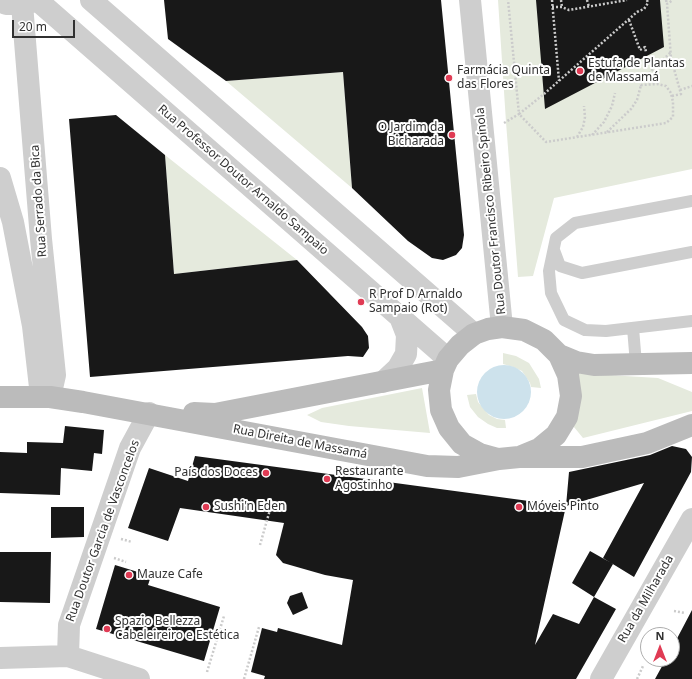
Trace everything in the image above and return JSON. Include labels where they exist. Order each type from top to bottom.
[{"type":"main road","name":"Rua Direita de Massamá","points":[[0,397],[45,396],[149,413],[427,466],[458,467],[509,458],[539,450],[556,435],[567,417],[571,396],[568,375],[559,355],[544,340],[524,330],[502,327],[488,329],[474,334],[460,345],[445,365],[439,390],[441,410],[449,428],[462,444],[480,454],[509,458],[582,457],[647,442],[692,425]]},
{"type":"main road","name":"Rua Direita de Massamá","points":[[559,355],[576,362],[594,365],[692,363]]},
{"type":"main road","name":"Rua Direita de Massamá","points":[[149,413],[215,414],[383,382],[445,365]]},
{"type":"street","points":[[91,0],[474,334]]},
{"type":"street","name":"Rua Doutor Francisco Ribeiro Spínola","points":[[470,0],[502,327]]},
{"type":"street","points":[[0,1],[6,4],[32,2]]},
{"type":"street","name":"Rua Serrado da Bica","points":[[32,2],[41,239],[54,376],[45,396]]},
{"type":"street","name":"Rua Professor Doutor Arnaldo Sampaio","points":[[32,2],[400,317],[445,365]]},
{"type":"street","name":"Rua Serrado da Bica","points":[[0,178],[6,223],[33,326],[45,396]]},
{"type":"street","points":[[6,223],[28,235],[41,239]]},
{"type":"street","points":[[383,382],[398,368],[406,354],[407,335],[400,317]]},
{"type":"street","name":"Rua Doutor Garcia de Vasconcelos","points":[[68,656],[69,625],[130,448],[149,413]]},
{"type":"street","name":"Rua da Milharada","points":[[601,679],[692,519]]},
{"type":"street","points":[[0,658],[68,656],[139,679]]},
{"type":"lane","points":[[692,201],[575,223],[556,238],[549,271],[551,294],[564,320],[585,330],[606,331],[692,321]]},
{"type":"lane","points":[[554,250],[560,266],[582,273],[692,252]]},
{"type":"lane","points":[[633,328],[636,364]]},
{"type":"path","points":[[508,0],[519,114],[546,142],[666,123],[673,117],[672,96],[666,86],[657,84],[641,85]]},
{"type":"path","points":[[552,0],[559,81]]},
{"type":"path","points":[[561,0],[562,7]]},
{"type":"path","points":[[587,0],[589,7]]},
{"type":"path","points":[[552,7],[562,7],[569,10],[614,1],[627,0]]},
{"type":"path","points":[[483,131],[506,122],[519,114],[637,12],[644,9],[648,3],[648,0]]},
{"type":"path","points":[[666,0],[671,58],[681,94],[672,96]]},
{"type":"path","points":[[666,4],[673,0]]},
{"type":"path","points":[[629,20],[640,50],[645,47],[646,52]]},
{"type":"path","points":[[606,133],[631,109],[637,100],[642,80],[671,52]]},
{"type":"path","points":[[680,90],[692,86]]},
{"type":"path","points":[[592,135],[604,122],[612,106],[615,93]]},
{"type":"path","points":[[576,137],[583,127],[585,117],[584,106]]},
{"type":"path","points":[[260,545],[273,499]]},
{"type":"path","points":[[674,611],[685,613]]},
{"type":"path","points":[[207,672],[224,616]]},
{"type":"path","points":[[244,679],[259,627]]},
{"type":"path","points":[[637,679],[643,667]]},
{"type":"shaded area","points":[[498,0],[692,0],[692,169],[554,198],[533,276],[518,277]]},
{"type":"shaded area","points":[[343,72],[352,188],[226,81]]},
{"type":"shaded area","points":[[165,155],[297,260],[174,274]]},
{"type":"shaded area","points":[[503,353],[516,356],[529,363],[539,379],[541,388],[531,387],[522,371],[503,364]]},
{"type":"shaded area","points":[[575,373],[658,378],[692,392],[692,411],[583,438],[569,421]]},
{"type":"shaded area","points":[[422,388],[430,433],[321,422],[307,415],[322,408]]},
{"type":"shaded area","points":[[476,394],[478,402],[489,415],[497,419],[505,420],[506,428],[497,428],[478,417],[470,407],[467,395]]},
{"type":"water","points":[[499,365],[509,365],[519,369],[527,377],[531,387],[531,397],[527,407],[519,415],[509,419],[499,419],[489,415],[481,407],[477,397],[477,387],[481,377],[489,369]]},
{"type":"building","points":[[164,0],[441,0],[464,235],[462,248],[456,255],[443,260],[432,258],[408,241],[352,188],[343,72],[226,81],[168,39]]},
{"type":"building","name":"Estufa de Plantas de Massamá","points":[[536,0],[660,0],[664,47],[545,109]]},
{"type":"building","points":[[116,115],[165,155],[174,274],[297,260],[362,327],[368,336],[369,348],[363,357],[348,356],[90,377],[69,119]]},
{"type":"building","points":[[65,426],[104,430],[102,454],[94,453],[92,471],[61,468],[60,495],[0,493],[0,452],[27,453],[27,442],[63,443]]},
{"type":"building","points":[[672,446],[686,449],[692,457],[691,472],[634,577],[603,558],[644,483],[566,506],[569,472],[650,455]]},
{"type":"building","points":[[195,456],[566,506],[535,645],[553,614],[579,624],[594,597],[616,609],[576,679],[264,679],[265,676],[251,672],[262,628],[277,632],[278,628],[342,645],[353,580],[325,575],[283,563],[276,555],[284,523],[180,508],[168,541],[128,528],[149,468],[188,481]]},
{"type":"building","points":[[51,507],[84,507],[84,537],[51,538]]},
{"type":"building","points":[[590,551],[613,564],[594,597],[572,583]]},
{"type":"building","points":[[0,552],[51,552],[50,603],[0,602]]},
{"type":"building","points":[[115,565],[151,576],[148,585],[220,607],[204,661],[96,629]]},
{"type":"building","points":[[302,592],[308,608],[293,615],[287,603],[290,596]]},
{"type":"building","points":[[692,610],[692,679],[655,679],[662,667],[680,667],[680,633]]},
{"type":"place","name":"Estufa de Plantas de Massamá","points":[[580,71]]},
{"type":"place","name":"Farmácia Quinta das Flores","points":[[449,78]]},
{"type":"place","name":"O Jardim da Bicharada","points":[[452,135]]},
{"type":"place","name":"R Prof D Arnaldo Sampaio (Rot)","points":[[361,302]]},
{"type":"place","name":"País dos Doces","points":[[266,473]]},
{"type":"place","name":"Restaurante Agostinho","points":[[327,479]]},
{"type":"place","name":"Sushi'n Eden","points":[[206,507]]},
{"type":"place","name":"Móveis Pinto","points":[[519,507]]},
{"type":"place","name":"Mauze Cafe","points":[[129,575]]},
{"type":"place","name":"Spazio Bellezza Cabeleireiro e Estética","points":[[107,629]]}]
